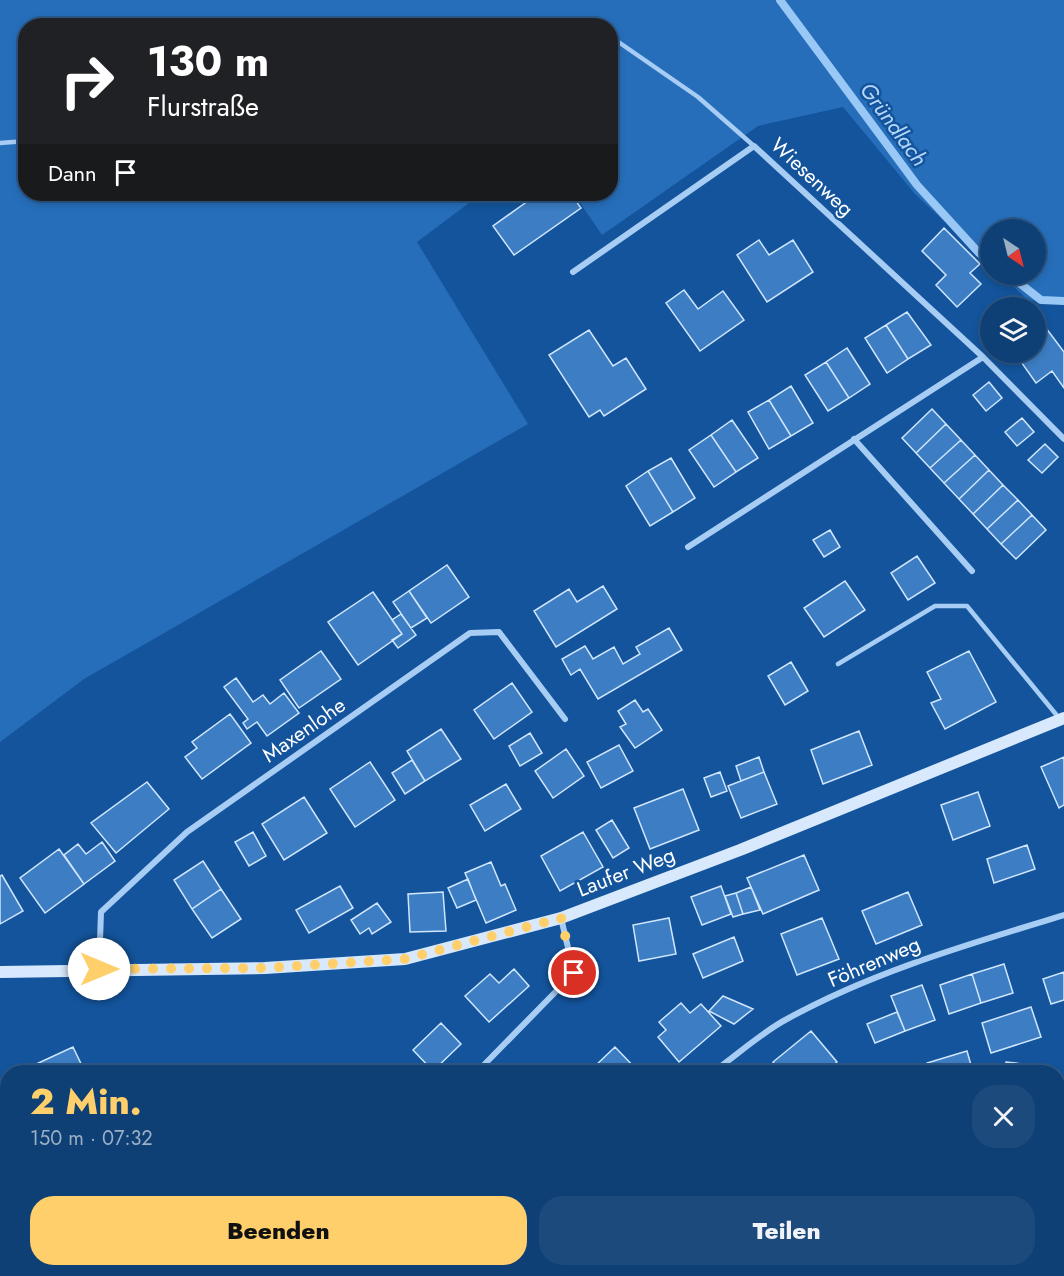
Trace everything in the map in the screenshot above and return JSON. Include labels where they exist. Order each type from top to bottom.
[{"type":"street","name":"Wiesenweg","points":[[573,272],[754,146],[980,354]]},
{"type":"street","points":[[688,547],[980,359]]},
{"type":"street","name":"Wiesenweg","points":[[989,363],[1064,439]]},
{"type":"street","points":[[854,439],[972,571]]},
{"type":"street","name":"Maxenlohe","points":[[99,969],[101,912],[178,840],[470,633],[499,632],[565,719]]},
{"type":"street","name":"Laufer Weg","points":[[0,972],[265,968],[405,959],[561,918],[740,850],[1063,719]]},
{"type":"street","name":"Föhrenweg","points":[[723,1065],[785,1020],[848,990],[934,954],[1064,915]]},
{"type":"street","points":[[484,1065],[574,973],[561,918]]},
{"type":"lane","points":[[618,42],[698,97],[754,146]]},
{"type":"lane","points":[[0,143],[18,142]]},
{"type":"lane","points":[[838,664],[935,606],[967,606],[1063,719]]},
{"type":"shaded area","points":[[0,0],[1064,0],[1064,304],[1046,302],[1046,297],[1025,297],[1012,285],[1046,285],[1046,219],[980,219],[980,255],[915,194],[843,107],[758,126],[602,235],[579,201],[618,201],[618,18],[18,18],[18,201],[472,201],[417,242],[528,424],[84,679],[0,742]]},
{"type":"building","points":[[523,201],[576,201],[581,208],[514,255],[493,226],[525,203]]},
{"type":"building","points":[[944,228],[980,264],[970,273],[980,285],[957,307],[936,285],[946,275],[922,251]]},
{"type":"building","points":[[759,240],[769,255],[793,240],[813,272],[767,302],[737,255]]},
{"type":"building","points":[[684,290],[698,309],[723,291],[744,320],[700,351],[666,303]]},
{"type":"building","points":[[907,312],[931,345],[908,359],[886,325]]},
{"type":"building","points":[[886,325],[908,359],[887,373],[865,338]]},
{"type":"building","points":[[1046,328],[1064,352],[1064,388],[1052,371],[1036,383],[1022,363],[1046,363]]},
{"type":"building","points":[[589,330],[613,366],[626,358],[646,389],[604,416],[600,410],[589,417],[549,355]]},
{"type":"building","points":[[847,348],[870,384],[849,398],[826,362]]},
{"type":"building","points":[[826,362],[849,398],[828,411],[805,375]]},
{"type":"building","points":[[989,382],[1002,398],[986,411],[973,395]]},
{"type":"building","points":[[791,386],[813,423],[791,436],[769,400]]},
{"type":"building","points":[[769,400],[791,436],[769,449],[748,412]]},
{"type":"building","points":[[932,409],[946,424],[916,453],[902,438]]},
{"type":"building","points":[[1022,418],[1034,432],[1017,446],[1005,432]]},
{"type":"building","points":[[732,420],[758,458],[736,472],[711,435]]},
{"type":"building","points":[[946,424],[961,440],[930,468],[916,453]]},
{"type":"building","points":[[711,435],[736,472],[714,487],[689,450]]},
{"type":"building","points":[[961,440],[975,455],[944,483],[930,468]]},
{"type":"building","points":[[1045,444],[1058,457],[1042,473],[1028,460]]},
{"type":"building","points":[[975,455],[989,470],[959,499],[944,483]]},
{"type":"building","points":[[671,458],[695,498],[673,512],[648,471]]},
{"type":"building","points":[[989,470],[1003,485],[973,514],[959,499]]},
{"type":"building","points":[[648,471],[673,512],[650,526],[626,486]]},
{"type":"building","points":[[1003,485],[1018,500],[987,529],[973,514]]},
{"type":"building","points":[[1018,500],[1032,515],[1001,544],[987,529]]},
{"type":"building","points":[[1032,515],[1046,530],[1016,559],[1001,544]]},
{"type":"building","points":[[830,530],[840,547],[824,557],[813,540]]},
{"type":"building","points":[[917,556],[935,583],[908,600],[891,573]]},
{"type":"building","points":[[447,565],[469,597],[431,623],[409,591]]},
{"type":"building","points":[[845,581],[865,610],[824,637],[804,608]]},
{"type":"building","points":[[603,586],[617,609],[556,647],[534,611],[569,589],[577,602]]},
{"type":"building","points":[[409,591],[427,618],[411,628],[393,602]]},
{"type":"building","points":[[373,592],[402,634],[358,665],[328,622]]},
{"type":"building","points":[[401,614],[416,635],[398,648],[392,640],[402,634],[392,620]]},
{"type":"building","points":[[669,628],[682,650],[598,699],[580,669],[571,675],[562,659],[585,646],[593,659],[614,647],[623,664],[640,654],[636,647]]},
{"type":"building","points":[[321,651],[341,679],[299,708],[280,680]]},
{"type":"building","points":[[969,651],[996,702],[945,729],[931,703],[941,699],[927,672]]},
{"type":"building","points":[[791,662],[808,691],[785,705],[768,676]]},
{"type":"building","points":[[236,678],[253,702],[263,695],[270,704],[284,693],[299,713],[267,736],[257,722],[247,729],[243,723],[248,719],[224,687]]},
{"type":"building","points":[[512,683],[532,712],[494,739],[474,710]]},
{"type":"building","points":[[635,700],[643,712],[648,709],[662,730],[635,748],[620,727],[626,724],[618,711]]},
{"type":"building","points":[[230,714],[251,743],[202,779],[185,757],[197,748],[192,742]]},
{"type":"building","points":[[441,729],[461,759],[425,781],[407,751]]},
{"type":"building","points":[[859,731],[872,765],[823,784],[811,750]]},
{"type":"building","points":[[530,733],[542,753],[520,766],[509,746]]},
{"type":"building","points":[[619,745],[633,771],[601,788],[587,762]]},
{"type":"building","points":[[566,749],[584,776],[553,798],[535,771]]},
{"type":"building","points":[[759,757],[764,772],[741,781],[736,766]]},
{"type":"building","points":[[1064,757],[1064,805],[1059,808],[1041,767]]},
{"type":"building","points":[[412,760],[425,781],[405,794],[392,773]]},
{"type":"building","points":[[370,762],[395,800],[355,827],[330,789]]},
{"type":"building","points":[[720,772],[727,791],[711,797],[704,778]]},
{"type":"building","points":[[764,772],[777,804],[741,818],[728,786]]},
{"type":"building","points":[[147,782],[169,809],[116,853],[91,823]]},
{"type":"building","points":[[506,784],[521,809],[485,831],[470,805]]},
{"type":"building","points":[[683,789],[699,830],[650,849],[634,808]]},
{"type":"building","points":[[978,792],[990,826],[953,840],[941,805]]},
{"type":"building","points":[[304,797],[327,833],[284,860],[262,824]]},
{"type":"building","points":[[612,820],[629,848],[613,858],[596,830]]},
{"type":"building","points":[[253,832],[266,856],[249,866],[235,842]]},
{"type":"building","points":[[583,832],[603,867],[560,891],[541,856]]},
{"type":"building","points":[[102,842],[115,861],[84,884],[64,855],[78,844],[86,854]]},
{"type":"building","points":[[1027,845],[1035,869],[994,883],[987,859]]},
{"type":"building","points":[[59,849],[84,884],[45,913],[20,878]]},
{"type":"building","points":[[804,855],[819,890],[763,914],[747,878]]},
{"type":"building","points":[[203,861],[221,889],[192,909],[174,880]]},
{"type":"building","points":[[491,862],[501,886],[505,884],[516,910],[486,923],[465,873]]},
{"type":"building","points":[[2,875],[23,911],[0,924],[0,876]]},
{"type":"building","points":[[468,879],[476,900],[457,908],[448,888]]},
{"type":"building","points":[[340,886],[353,908],[309,933],[296,910]]},
{"type":"building","points":[[721,886],[731,914],[702,925],[691,897]]},
{"type":"building","points":[[751,887],[760,910],[743,914],[736,893]]},
{"type":"building","points":[[221,889],[241,919],[212,938],[192,909]]},
{"type":"building","points":[[443,892],[446,931],[410,932],[408,894]]},
{"type":"building","points":[[908,892],[922,925],[876,944],[862,911]]},
{"type":"building","points":[[736,893],[743,914],[733,917],[725,896]]},
{"type":"building","points":[[377,903],[391,922],[372,934],[369,928],[360,934],[351,920]]},
{"type":"building","points":[[669,918],[676,954],[639,961],[633,925]]},
{"type":"building","points":[[822,918],[839,959],[797,975],[781,934]]},
{"type":"building","points":[[734,937],[743,961],[703,978],[693,954]]},
{"type":"building","points":[[1004,964],[1013,993],[981,1003],[972,974]]},
{"type":"building","points":[[514,969],[529,986],[489,1022],[465,996],[490,974],[499,983]]},
{"type":"building","points":[[1064,972],[1064,1000],[1051,1004],[1043,979]]},
{"type":"building","points":[[972,974],[981,1003],[949,1014],[940,985]]},
{"type":"building","points":[[922,985],[935,1020],[905,1031],[891,996]]},
{"type":"building","points":[[723,996],[753,1009],[734,1024],[709,1011]]},
{"type":"building","points":[[681,1003],[690,1013],[701,1004],[721,1026],[679,1062],[658,1037],[666,1030],[659,1022]]},
{"type":"building","points":[[1031,1007],[1041,1037],[991,1053],[982,1023]]},
{"type":"building","points":[[897,1012],[905,1031],[875,1043],[867,1024]]},
{"type":"building","points":[[441,1023],[461,1044],[439,1065],[427,1065],[413,1050]]},
{"type":"building","points":[[811,1031],[837,1062],[833,1065],[775,1065],[773,1062]]},
{"type":"building","points":[[73,1047],[82,1065],[34,1065]]},
{"type":"building","points":[[615,1047],[632,1065],[596,1065]]},
{"type":"building","points":[[967,1051],[971,1065],[928,1065],[927,1063]]},
{"type":"building","points":[[1006,1062],[1032,1065],[1006,1065]]},
{"type":"waterway","name":"Gründlach","points":[[780,0],[917,185],[980,254]]},
{"type":"waterway","name":"Gründlach","points":[[1022,285],[1041,300],[1064,301]]},
{"type":"route","points":[[99,969],[265,968],[405,959],[561,918],[574,973]]}]
